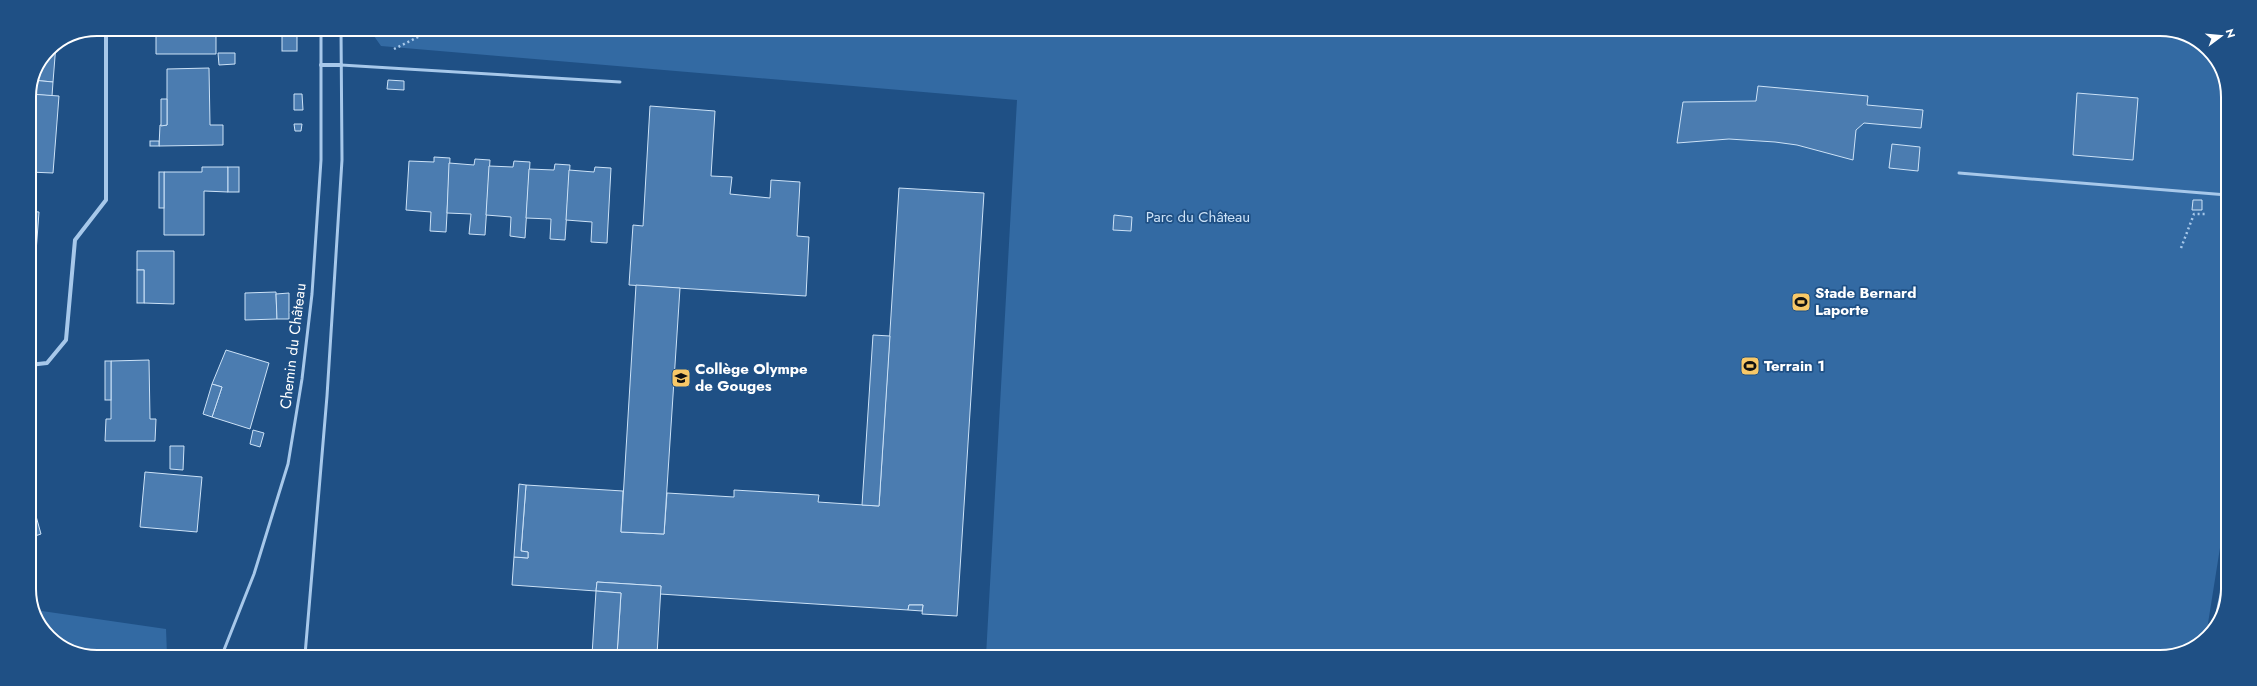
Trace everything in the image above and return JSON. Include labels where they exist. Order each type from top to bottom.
[{"type":"street","points":[[36,364],[47,363],[66,340],[75,240],[106,200],[106,36]]},
{"type":"street","points":[[321,65],[341,65]]},
{"type":"lane","name":"Chemin du Château","points":[[224,650],[254,574],[288,464],[302,379],[312,294],[321,160],[321,36]]},
{"type":"lane","points":[[305,650],[327,396],[342,168],[341,36]]},
{"type":"lane","points":[[341,65],[620,82]]},
{"type":"lane","points":[[1959,173],[2221,195]]},
{"type":"path","points":[[2181,248],[2194,214],[2206,214],[2214,194]]},
{"type":"green space","name":"Stade Bernard Laporte","points":[[374,36],[2160,36],[2175,38],[2194,46],[2201,52],[2201,56],[2204,56],[2208,60],[2218,78],[2221,93],[2221,542],[2207,627],[2190,642],[2179,647],[2160,650],[986,650],[1017,100],[381,46]]},
{"type":"green space","points":[[41,611],[166,629],[167,650],[97,650],[82,648],[63,640],[57,635],[44,619]]},
{"type":"building","points":[[156,36],[216,36],[216,54],[156,54]]},
{"type":"building","points":[[282,36],[297,36],[297,51],[282,51]]},
{"type":"building","points":[[55,53],[53,82],[39,81],[46,63]]},
{"type":"building","points":[[218,53],[235,53],[235,64],[219,65]]},
{"type":"building","points":[[209,68],[210,125],[223,125],[223,145],[159,146],[160,125],[167,125],[167,69]]},
{"type":"building","points":[[388,80],[404,81],[404,90],[387,89]]},
{"type":"building","points":[[39,81],[53,82],[52,96],[36,95]]},
{"type":"building","points":[[1758,86],[1868,96],[1867,105],[1923,110],[1921,128],[1864,123],[1856,130],[1853,160],[1797,145],[1775,142],[1729,139],[1677,143],[1683,102],[1756,101]]},
{"type":"building","points":[[2077,93],[2138,98],[2133,160],[2073,155]]},
{"type":"building","points":[[36,94],[59,96],[53,173],[36,172]]},
{"type":"building","points":[[294,94],[302,94],[303,110],[294,110]]},
{"type":"building","points":[[161,99],[167,99],[167,125],[161,126]]},
{"type":"building","points":[[650,106],[715,111],[711,176],[732,177],[730,194],[770,198],[771,180],[800,182],[797,236],[809,237],[806,296],[629,285],[633,225],[643,226]]},
{"type":"building","points":[[294,124],[302,124],[301,131],[295,131]]},
{"type":"building","points":[[150,141],[159,141],[159,146],[150,146]]},
{"type":"building","points":[[1892,144],[1920,147],[1918,171],[1889,168]]},
{"type":"building","points":[[434,157],[450,158],[446,232],[430,231],[431,212],[406,210],[409,161],[434,162]]},
{"type":"building","points":[[475,159],[490,160],[485,235],[469,234],[471,214],[447,213],[449,163],[474,165]]},
{"type":"building","points":[[514,161],[530,162],[525,238],[510,236],[511,217],[486,215],[489,166],[513,167]]},
{"type":"building","points":[[555,164],[570,165],[565,240],[550,239],[551,219],[526,218],[529,169],[554,170]]},
{"type":"building","points":[[202,167],[228,167],[228,192],[204,191],[204,235],[164,235],[164,172],[202,172]]},
{"type":"building","points":[[228,167],[239,167],[239,192],[228,192]]},
{"type":"building","points":[[595,167],[611,168],[607,243],[591,242],[592,222],[566,220],[569,170],[594,172]]},
{"type":"building","points":[[159,172],[164,172],[164,208],[159,208]]},
{"type":"building","points":[[899,188],[984,193],[957,616],[922,614],[923,605],[909,605],[908,610],[660,594],[661,586],[597,582],[596,591],[512,585],[514,557],[528,558],[528,552],[521,551],[526,485],[623,491],[621,532],[664,534],[667,493],[734,497],[734,490],[819,495],[818,502],[879,506]]},
{"type":"building","points":[[2193,200],[2202,200],[2202,210],[2192,210]]},
{"type":"building","points":[[36,212],[39,212],[36,252]]},
{"type":"building","points":[[1114,215],[1132,217],[1131,231],[1113,230]]},
{"type":"building","points":[[137,251],[174,251],[174,304],[144,303],[144,270],[137,270]]},
{"type":"building","points":[[137,270],[144,270],[144,303],[137,303]]},
{"type":"building","points":[[636,285],[680,288],[664,534],[621,532]]},
{"type":"building","points":[[276,292],[277,319],[245,320],[245,293]]},
{"type":"building","points":[[289,293],[289,319],[277,319],[276,294]]},
{"type":"building","points":[[873,335],[890,336],[879,506],[862,505]]},
{"type":"building","points":[[226,350],[269,363],[250,429],[212,417],[222,387],[212,384]]},
{"type":"building","points":[[149,360],[150,419],[156,419],[155,441],[105,441],[106,419],[111,419],[111,361]]},
{"type":"building","points":[[105,361],[111,361],[111,400],[105,400]]},
{"type":"building","points":[[212,384],[222,387],[212,417],[203,414]]},
{"type":"building","points":[[253,430],[264,433],[260,447],[250,444]]},
{"type":"building","points":[[170,446],[184,446],[183,470],[170,469]]},
{"type":"building","points":[[145,472],[202,477],[197,532],[140,527]]},
{"type":"building","points":[[519,484],[526,485],[521,551],[528,552],[528,558],[514,557]]},
{"type":"building","points":[[36,516],[41,534],[36,536]]},
{"type":"building","points":[[597,582],[661,586],[657,650],[617,650],[621,593],[596,591]]},
{"type":"building","points":[[596,591],[621,593],[617,650],[592,650]]},
{"type":"building","points":[[909,605],[923,605],[922,611],[908,610]]},
{"type":"place","name":"Stade Bernard Laporte","points":[[1801,302]]},
{"type":"place","name":"Terrain 1","points":[[1750,366]]},
{"type":"place","name":"Collège Olympe de Gouges","points":[[681,378]]},
{"type":"park label","name":"Parc du Château","points":[[1198,217]]}]
